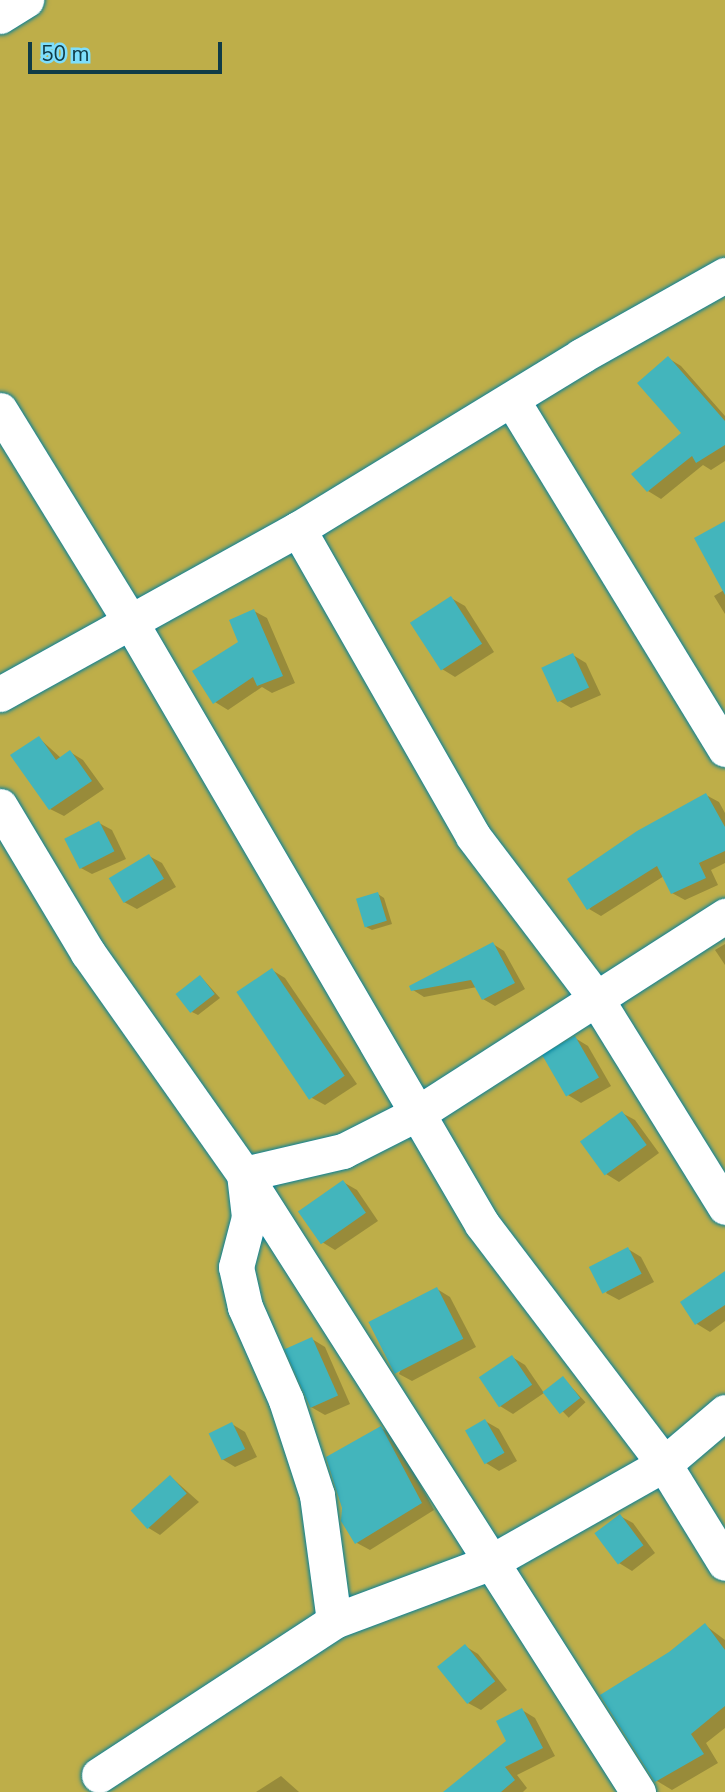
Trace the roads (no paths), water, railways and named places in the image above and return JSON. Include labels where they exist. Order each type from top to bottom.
[{"type":"street","points":[[0,16],[26,0]]},
{"type":"street","points":[[0,694],[298,529],[725,275]]},
{"type":"street","points":[[512,400],[725,749]]},
{"type":"street","points":[[0,410],[130,621],[482,1224],[664,1464],[725,1563]]},
{"type":"street","points":[[298,529],[473,836],[594,997],[725,1207]]},
{"type":"street","points":[[0,806],[88,953],[244,1174],[489,1563],[638,1792]]},
{"type":"street","points":[[244,1174],[343,1151],[418,1113],[594,997],[640,974],[725,916]]},
{"type":"street","points":[[244,1174],[248,1217],[236,1267],[246,1307],[286,1400],[317,1495],[334,1621]]},
{"type":"street","points":[[99,1775],[334,1621],[489,1563],[664,1464],[725,1412]]}]
